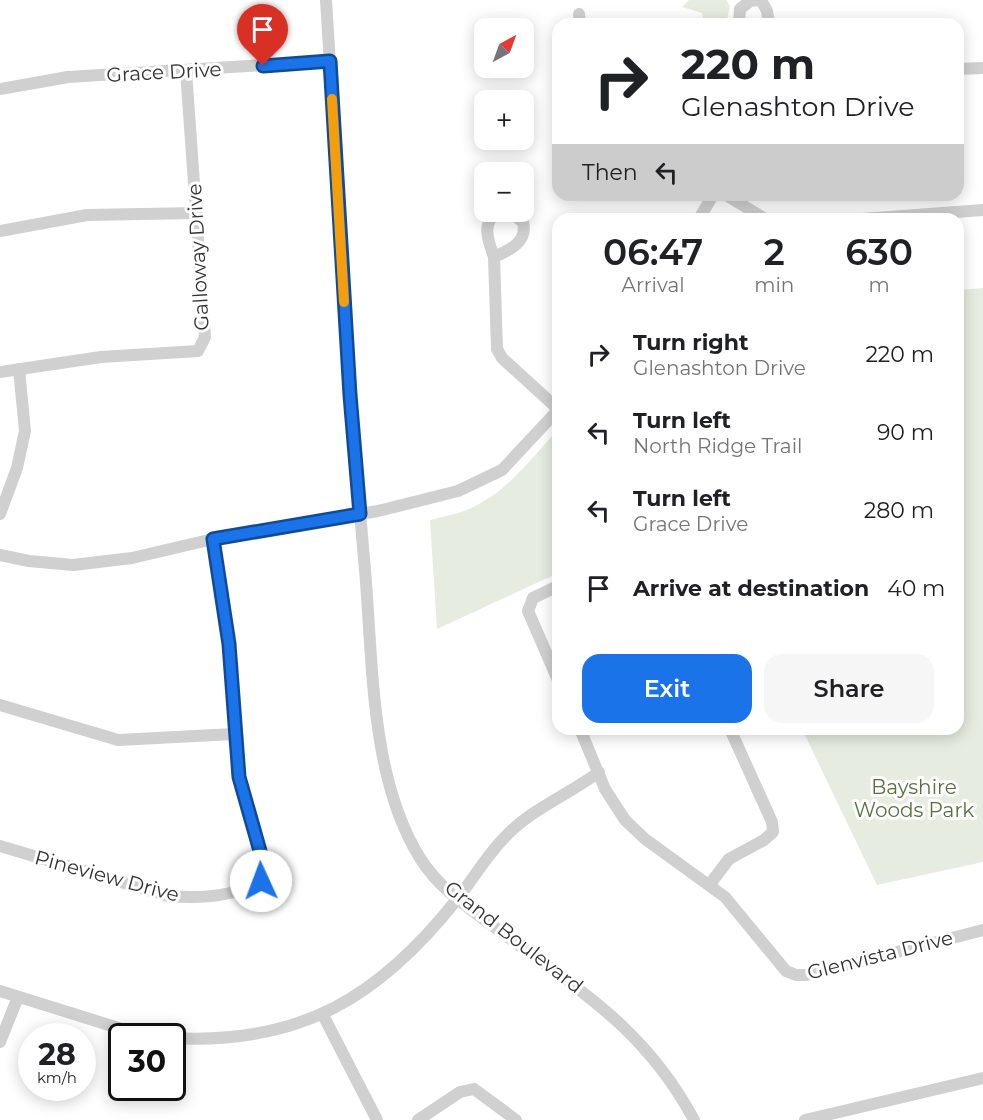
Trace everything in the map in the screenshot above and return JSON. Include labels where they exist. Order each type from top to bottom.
[{"type":"street","name":"Grand Boulevard","points":[[326,0],[350,395],[380,742],[399,812],[420,859],[458,899],[604,1007],[633,1034],[669,1078],[694,1120]]},
{"type":"street","points":[[739,18],[740,9],[750,1],[760,0],[769,18]]},
{"type":"street","name":"Grace Drive","points":[[0,89],[68,77],[330,61]]},
{"type":"street","points":[[964,69],[983,68]]},
{"type":"street","name":"Galloway Drive","points":[[0,372],[101,357],[198,351],[205,337],[186,71]]},
{"type":"street","points":[[736,201],[755,213]]},
{"type":"street","points":[[943,213],[983,210]]},
{"type":"street","points":[[0,231],[87,215],[196,213]]},
{"type":"street","points":[[489,222],[486,228],[494,257],[497,349],[502,358],[552,404]]},
{"type":"street","points":[[494,257],[517,244],[524,234],[523,222]]},
{"type":"street","points":[[0,514],[17,468],[25,431],[19,369]]},
{"type":"street","points":[[0,555],[73,566],[132,558],[213,539],[360,514],[458,491],[502,470],[552,416]]},
{"type":"street","name":"Pineview Drive","points":[[0,846],[168,896],[189,898],[242,892],[261,881],[264,865],[239,777],[229,644],[213,539]]},
{"type":"street","points":[[552,589],[533,598],[528,610],[552,666]]},
{"type":"street","points":[[0,705],[118,740],[234,734]]},
{"type":"street","name":"Glenvista Drive","points":[[583,735],[605,789],[626,820],[645,839],[725,897],[777,964],[796,975],[807,975],[983,930]]},
{"type":"street","points":[[710,884],[729,859],[764,840],[772,832],[772,822],[733,735]]},
{"type":"street","points":[[186,1039],[201,1040],[253,1034],[305,1022],[358,996],[392,969],[458,899],[512,830],[527,817],[599,772]]},
{"type":"street","points":[[0,991],[108,1025]]},
{"type":"street","points":[[0,1042],[18,997]]},
{"type":"street","points":[[322,1015],[377,1120]]},
{"type":"street","points":[[805,1120],[852,1114],[983,1078]]},
{"type":"street","points":[[418,1120],[460,1092],[474,1089],[516,1120]]},
{"type":"green space","points":[[689,0],[726,0],[730,6],[727,18],[703,18],[702,13],[682,7]]},
{"type":"green space","name":"Bayshire Woods Park","points":[[983,288],[983,862],[877,885],[805,735],[964,735],[964,290]]},
{"type":"green space","points":[[552,437],[552,576],[437,629],[430,520],[467,510],[491,497],[531,460]]},
{"type":"slow traffic","points":[[332,99],[344,302]]},
{"type":"route","points":[[261,881],[264,865],[239,777],[229,644],[213,539],[360,514],[350,395],[330,61],[263,66]]}]
